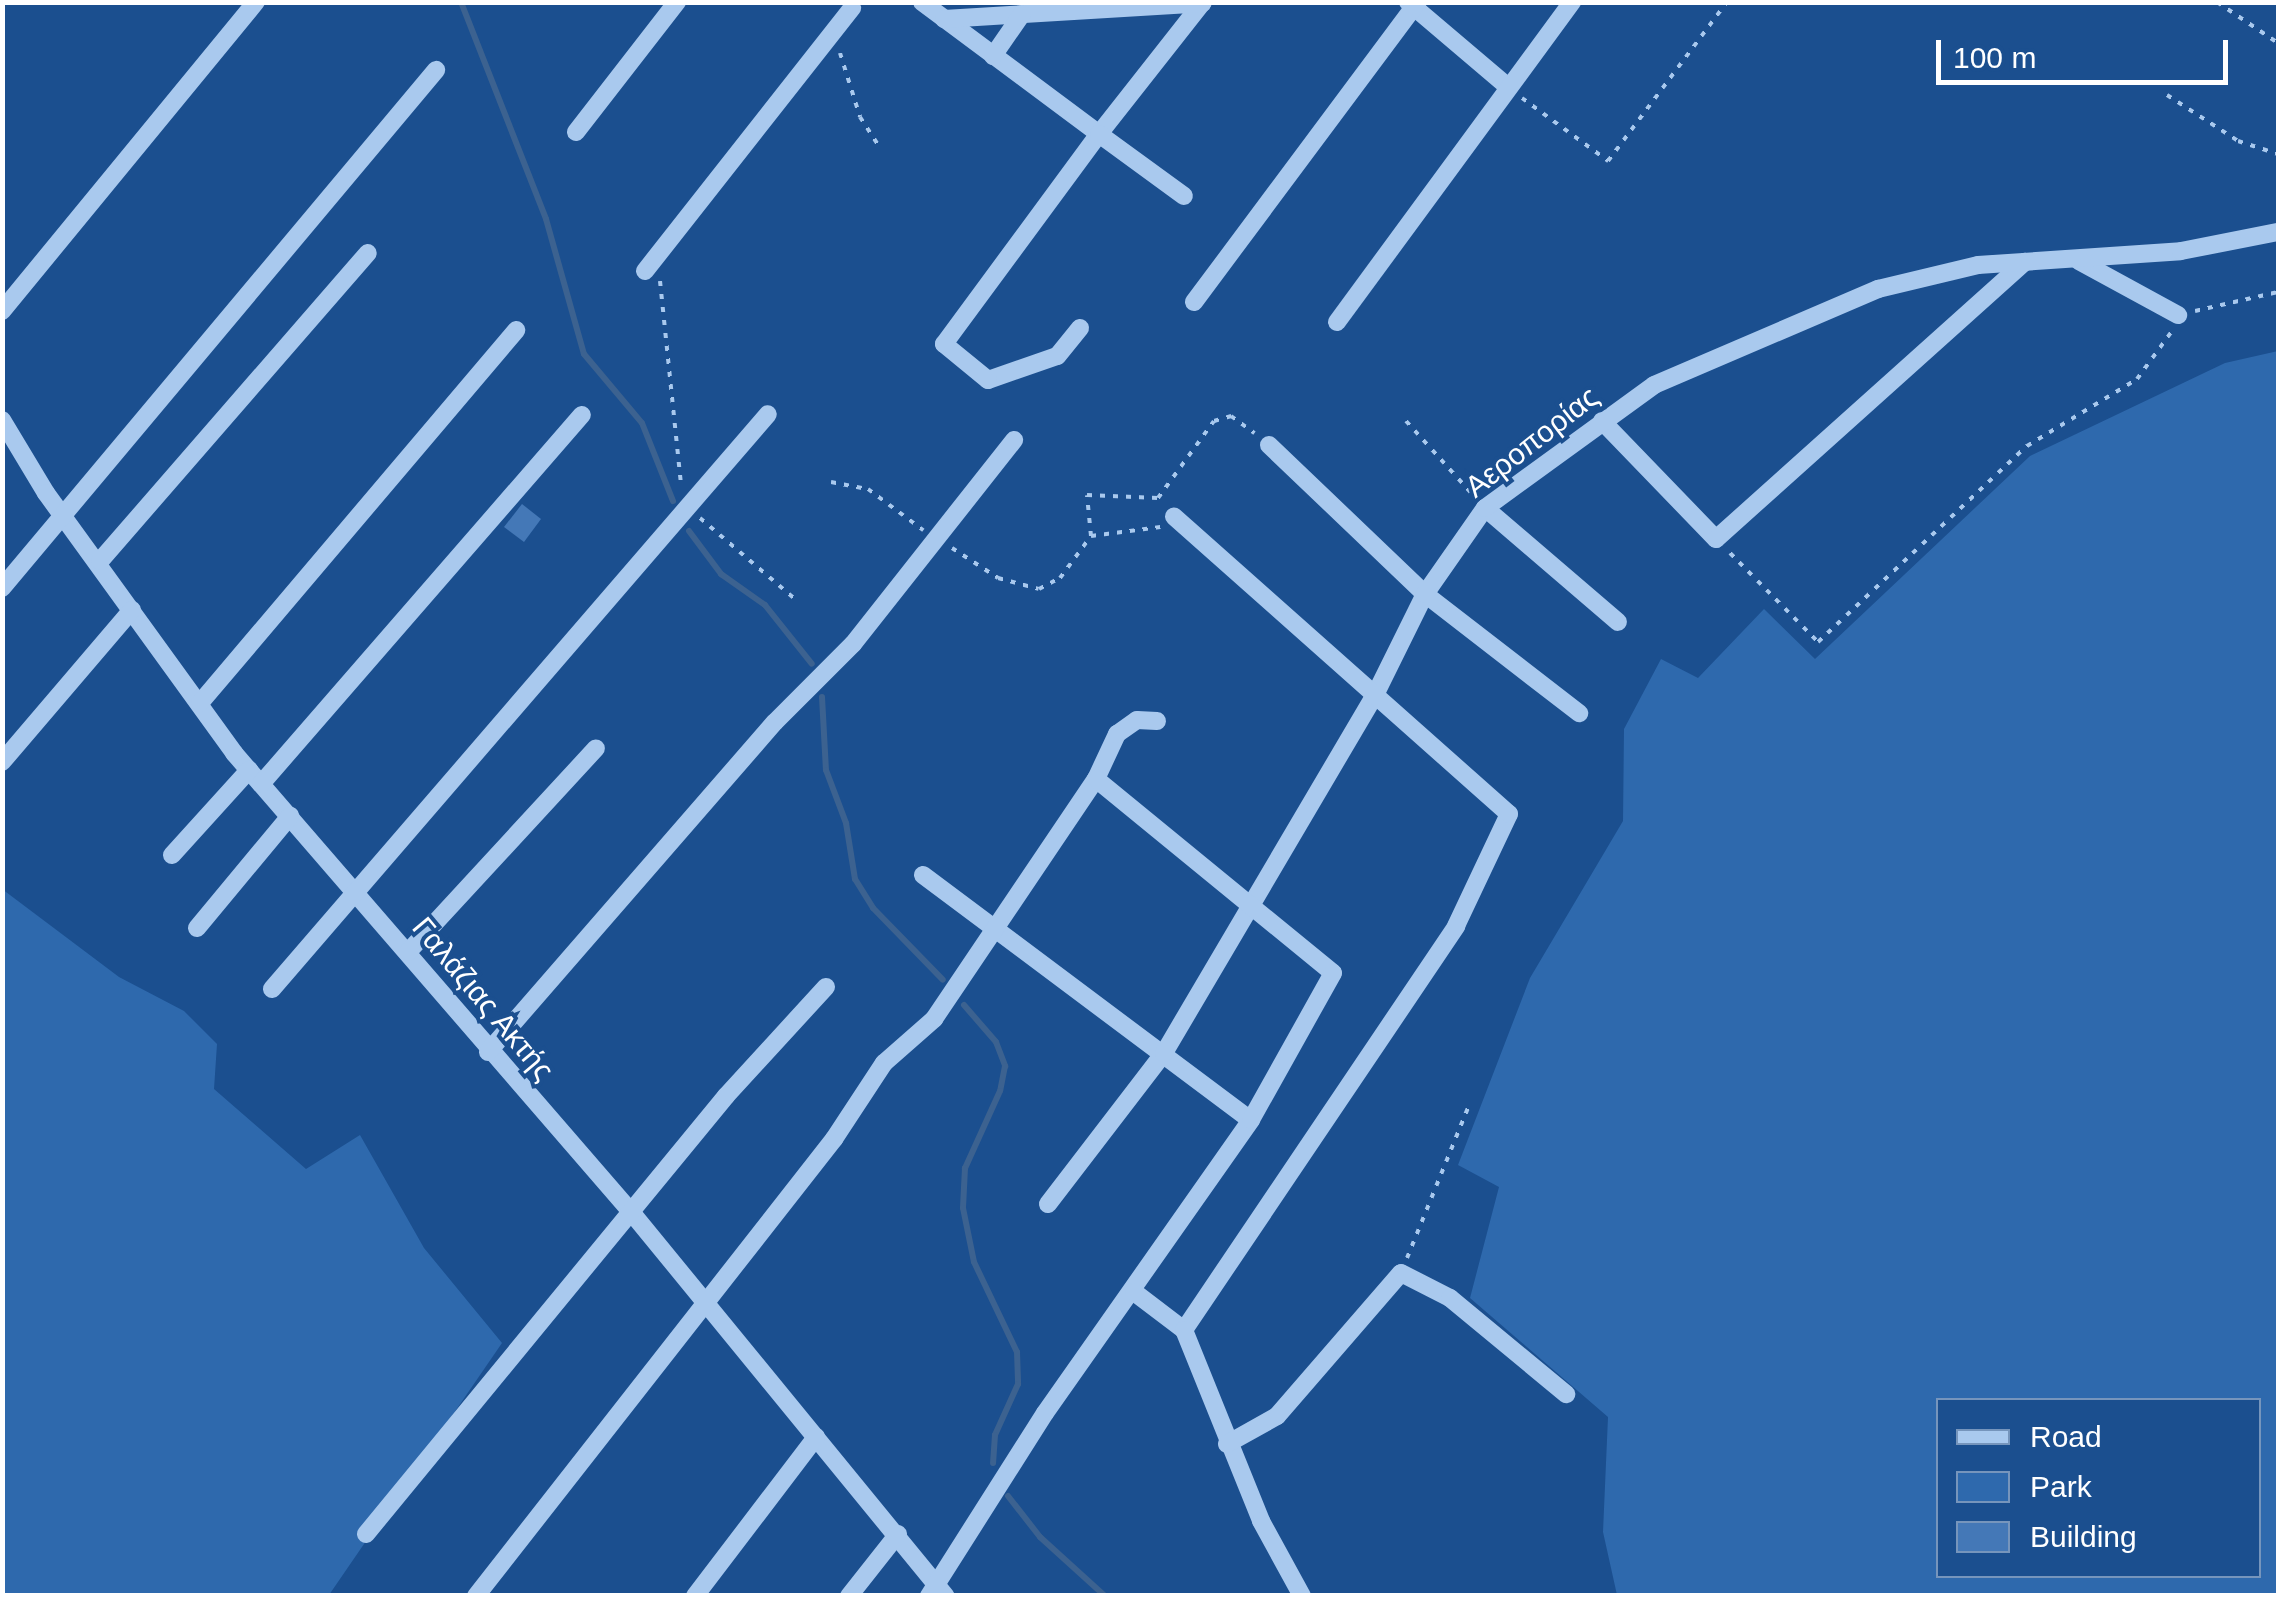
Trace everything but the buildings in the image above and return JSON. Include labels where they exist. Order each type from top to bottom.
[{"type":"street","points":[[2,311],[256,2]]},
{"type":"street","points":[[576,132],[676,2]]},
{"type":"street","points":[[922,2],[1184,196]]},
{"type":"street","points":[[1338,322],[1506,86],[1572,2]]},
{"type":"street","points":[[944,19],[1203,3]]},
{"type":"street","points":[[1080,328],[1057,356],[988,380],[944,344],[1203,3]]},
{"type":"street","points":[[651,263],[837,28],[851,4]]},
{"type":"street","points":[[1194,302],[1413,4],[1506,86]]},
{"type":"street","points":[[993,56],[1022,14]]},
{"type":"street","points":[[2,588],[436,70]]},
{"type":"street","name":"Αεροπορίας","points":[[1048,1204],[1164,1054],[1376,693],[1425,594],[1484,508],[1654,385],[1878,289],[2026,261],[2078,261],[2181,251],[2278,232]]},
{"type":"street","points":[[100,561],[368,252]]},
{"type":"street","points":[[1602,421],[1716,539],[2026,261]]},
{"type":"street","points":[[2078,261],[2178,315]]},
{"type":"street","points":[[200,703],[516,330]]},
{"type":"street","points":[[272,989],[361,893],[768,414]]},
{"type":"street","points":[[172,855],[255,777],[582,415]]},
{"type":"street","name":"Γαλάζιας Ακτής","points":[[2,420],[63,514],[255,777],[361,893],[488,1052],[632,1213],[898,1534],[937,1591]]},
{"type":"street","points":[[488,1052],[776,722],[854,644],[1014,440]]},
{"type":"street","points":[[1269,445],[1425,594],[1579,713]]},
{"type":"street","points":[[1484,508],[1618,622]]},
{"type":"street","points":[[1174,517],[1509,814],[1456,926],[1184,1330]]},
{"type":"street","points":[[2,762],[132,610]]},
{"type":"street","points":[[476,1596],[706,1305],[884,1064],[934,1019],[996,935],[1096,779],[1117,734],[1138,720],[1156,721]]},
{"type":"street","points":[[408,952],[596,748]]},
{"type":"street","points":[[937,1591],[1045,1413],[1134,1292],[1251,1120],[1334,974],[1096,779]]},
{"type":"street","points":[[197,928],[290,816]]},
{"type":"street","points":[[922,875],[996,935],[1251,1120]]},
{"type":"street","points":[[366,1534],[826,986]]},
{"type":"street","points":[[1227,1444],[1277,1416],[1400,1273],[1450,1298],[1566,1394]]},
{"type":"street","points":[[1134,1292],[1184,1330],[1227,1444],[1303,1594]]},
{"type":"street","points":[[695,1596],[816,1437]]},
{"type":"street","points":[[849,1596],[898,1534]]},
{"type":"path","points":[[1506,86],[1608,161],[1727,2]]},
{"type":"path","points":[[2217,2],[2278,43]]},
{"type":"path","points":[[837,28],[849,90],[881,149]]},
{"type":"path","points":[[2167,95],[2238,141],[2278,154]]},
{"type":"path","points":[[651,263],[672,435],[690,506],[796,600]]},
{"type":"path","points":[[1716,539],[1818,642],[2027,446],[2137,379],[2169,340],[2178,315],[2278,292]]},
{"type":"path","points":[[1091,536],[1087,495],[1158,498],[1214,421],[1232,416],[1269,445]]},
{"type":"path","points":[[1406,421],[1484,508]]},
{"type":"path","points":[[832,482],[868,489],[998,578],[1039,588],[1060,578],[1091,536],[1134,526],[1194,533]]},
{"type":"path","points":[[1400,1273],[1469,1105]]},
{"type":"green space","points":[[2278,351],[2278,1595],[1617,1595],[1603,1532],[1608,1417],[1470,1298],[1499,1187],[1458,1165],[1530,978],[1623,821],[1624,729],[1661,659],[1698,678],[1764,609],[1815,659],[2030,456],[2225,363]]},
{"type":"green space","points":[[2,889],[119,977],[184,1011],[217,1044],[214,1089],[306,1169],[360,1135],[424,1248],[502,1343],[329,1595],[3,1595]]},
{"type":"waterway","points":[[461,2],[546,219],[584,354],[642,423],[673,501]]},
{"type":"waterway","points":[[689,531],[721,574],[765,605],[812,664]]},
{"type":"waterway","points":[[822,697],[826,770],[846,823],[855,879],[873,908],[943,980]]},
{"type":"waterway","points":[[964,1005],[996,1042],[1005,1066],[1000,1091],[965,1168],[963,1208],[974,1262],[1017,1352],[1018,1384],[995,1435],[993,1463]]},
{"type":"waterway","points":[[1008,1496],[1040,1537],[1105,1596]]}]
